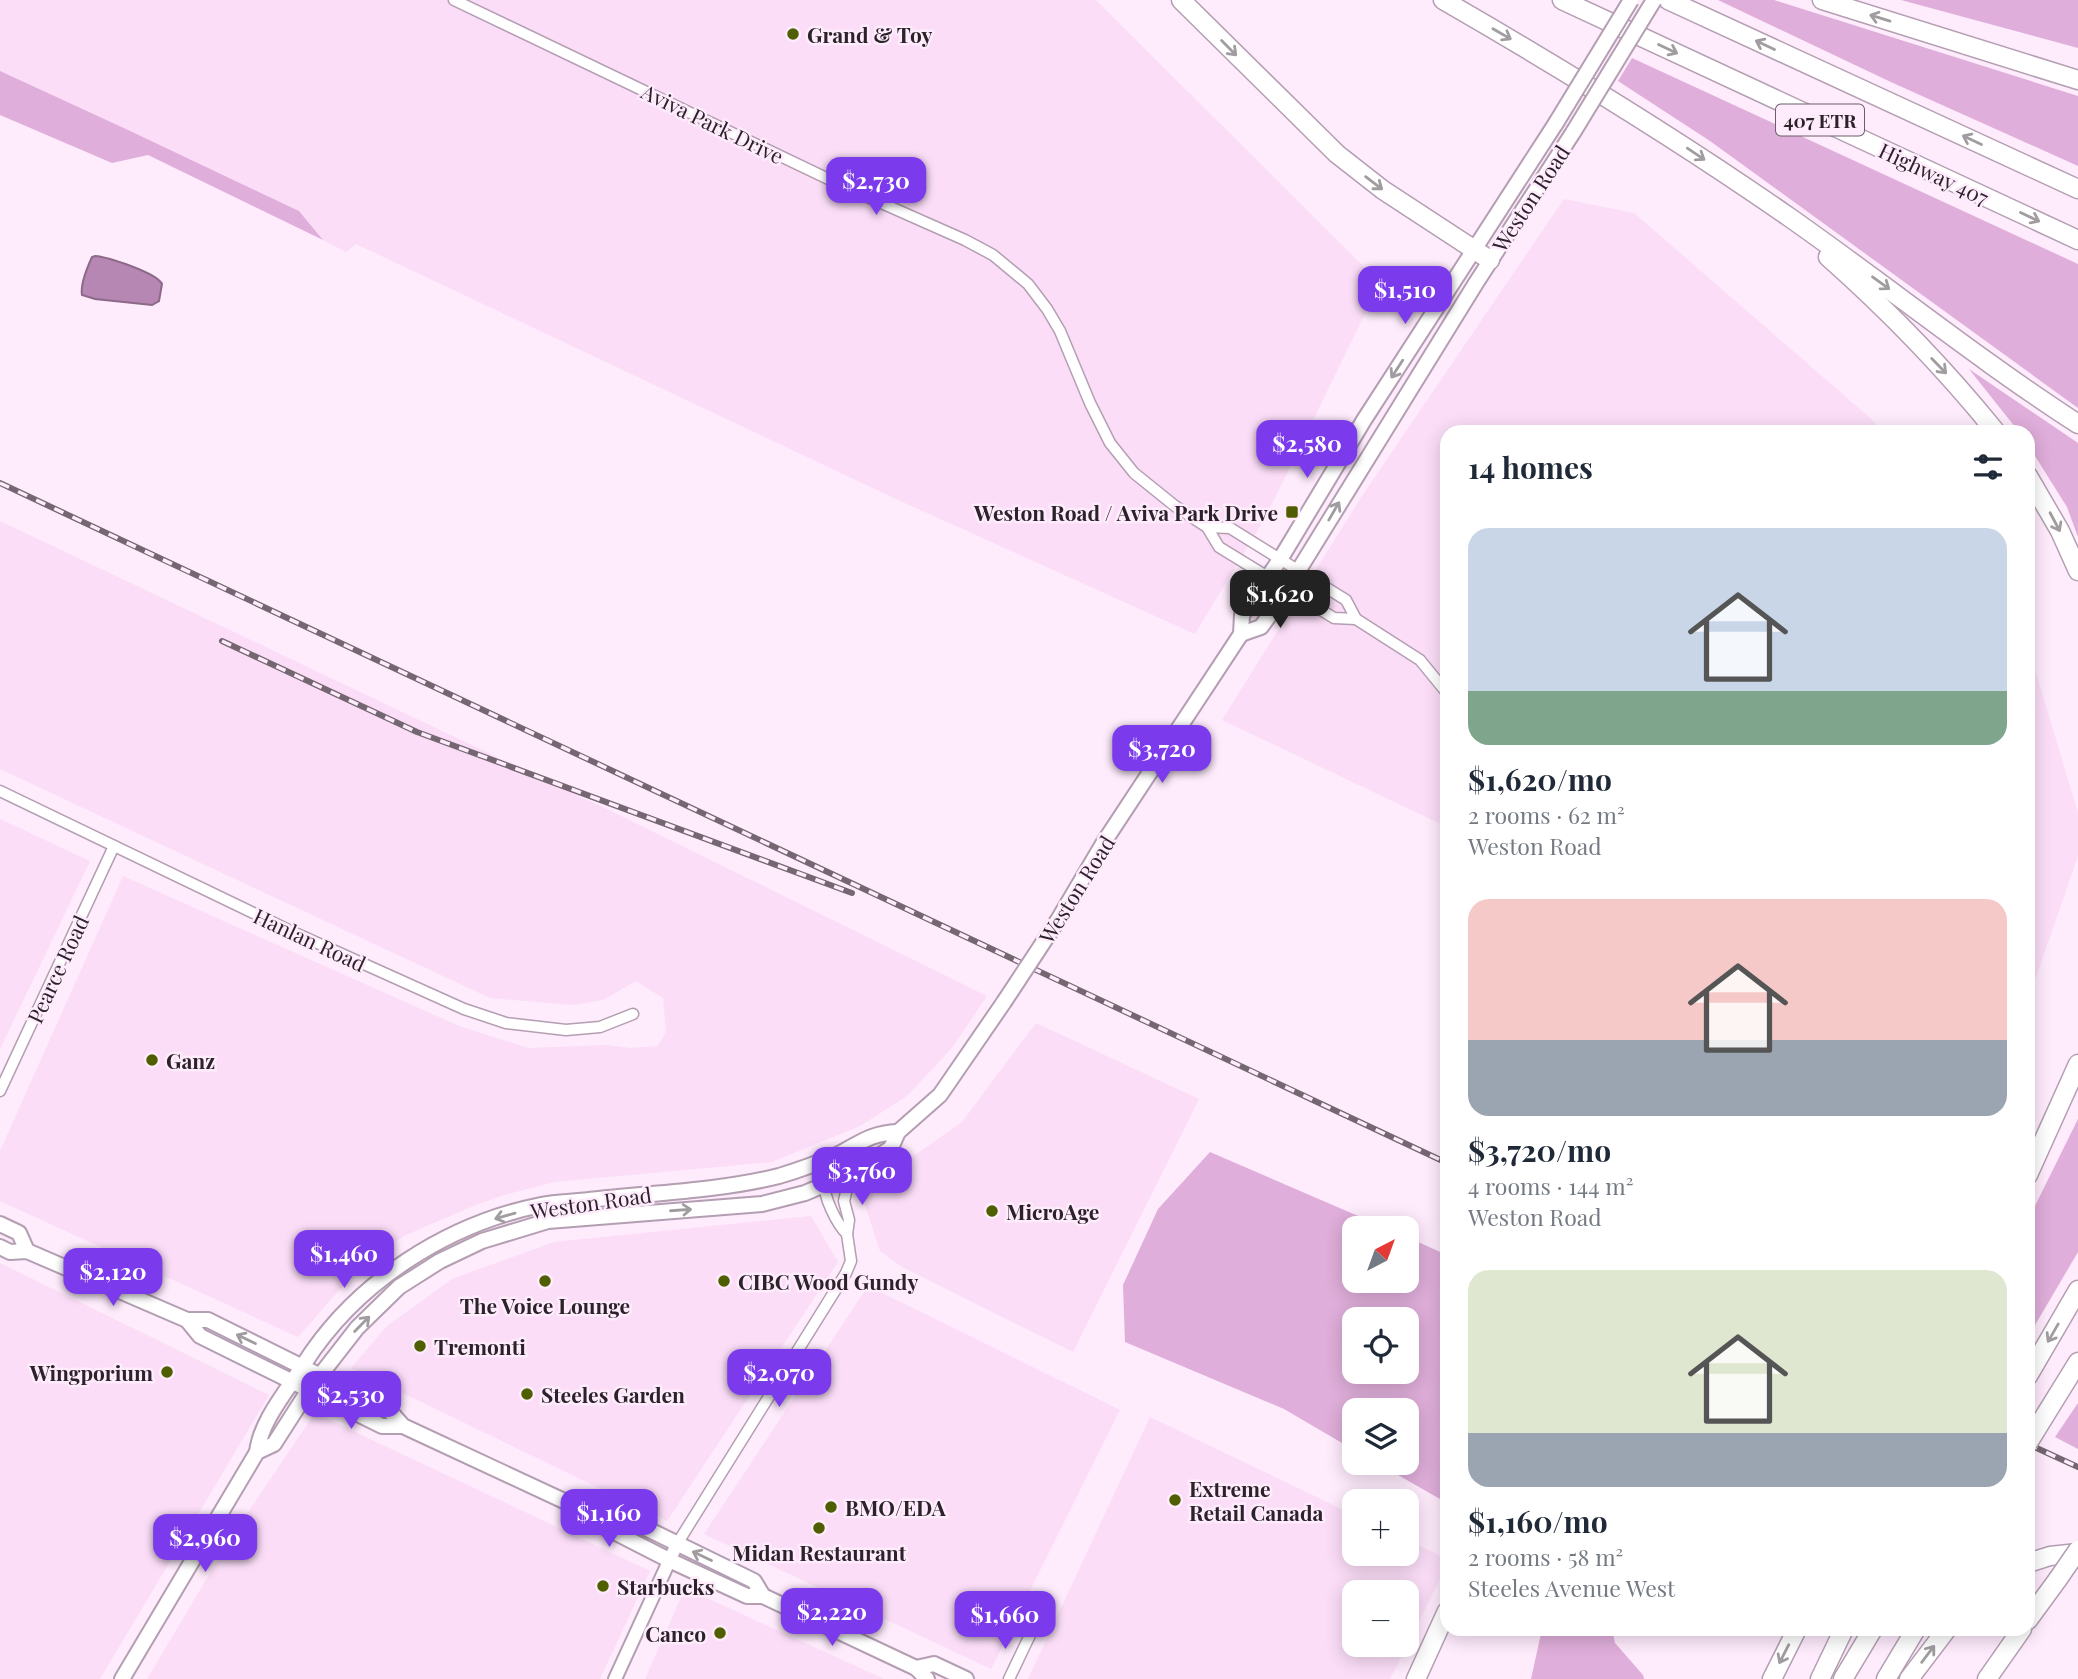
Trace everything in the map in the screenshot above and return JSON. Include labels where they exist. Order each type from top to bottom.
[{"type":"highway","points":[[1181,0],[1337,153],[1383,190],[1490,260]]},
{"type":"highway","points":[[1443,0],[1606,96],[1745,188],[2078,424]]},
{"type":"highway","name":"Highway 407","points":[[1562,0],[2078,240]]},
{"type":"highway","name":"407 ETR","points":[[1668,0],[2078,189]]},
{"type":"highway","points":[[1822,0],[2078,80]]},
{"type":"highway","points":[[1939,36],[2078,69]]},
{"type":"highway","points":[[1745,188],[1853,279],[1952,379],[1990,425]]},
{"type":"highway","points":[[2035,488],[2060,531],[2078,571]]},
{"type":"highway","points":[[2035,1161],[2078,1063]]},
{"type":"highway","points":[[2043,1145],[2078,1085]]},
{"type":"highway","points":[[2035,1364],[2078,1290]]},
{"type":"highway","points":[[2035,1431],[2078,1362]]},
{"type":"highway","points":[[2035,1561],[2078,1551]]},
{"type":"highway","points":[[2035,1610],[2078,1551]]},
{"type":"highway","points":[[1416,1679],[1440,1626]]},
{"type":"highway","points":[[1772,1679],[1794,1636]]},
{"type":"highway","points":[[1820,1679],[1841,1636]]},
{"type":"highway","points":[[1843,1679],[1869,1636]]},
{"type":"highway","points":[[1886,1679],[1912,1636]]},
{"type":"highway","points":[[1909,1679],[1942,1636]]},
{"type":"highway","points":[[1987,1679],[2017,1636]]},
{"type":"main road","name":"Weston Road","points":[[257,1452],[274,1444],[308,1391],[357,1328],[399,1287],[440,1261],[482,1241],[548,1221],[762,1204],[805,1193],[854,1172],[891,1148],[898,1132],[940,1095],[1058,919],[1111,832],[1241,635],[1242,615],[1281,558],[1364,420],[1556,122],[1631,0]]},
{"type":"main road","name":"Weston Road","points":[[1241,635],[1261,627],[1300,570],[1355,476],[1654,0]]},
{"type":"main road","name":"Weston Road","points":[[122,1679],[257,1452],[260,1434],[302,1367],[337,1321],[371,1288],[424,1250],[474,1225],[542,1205],[713,1186],[779,1175],[836,1155],[878,1133],[898,1132]]},
{"type":"main road","points":[[0,1224],[19,1233],[27,1251]]},
{"type":"main road","points":[[0,1247],[10,1252],[27,1251],[187,1320],[208,1320],[389,1410],[403,1426],[577,1507],[583,1516],[669,1560],[747,1596],[763,1597],[916,1668],[927,1679]]},
{"type":"main road","points":[[187,1320],[200,1336],[308,1391],[382,1426],[403,1426]]},
{"type":"main road","points":[[577,1507],[590,1501],[754,1581],[763,1597]]},
{"type":"main road","points":[[916,1668],[934,1664],[966,1679]]},
{"type":"street","name":"Aviva Park Drive","points":[[454,0],[993,255],[1028,284],[1046,309],[1060,331],[1110,443],[1134,473],[1175,506],[1207,527],[1219,547],[1334,618],[1356,619]]},
{"type":"street","name":"Aviva Park Drive","points":[[1207,527],[1230,528],[1281,558],[1346,600],[1356,619]]},
{"type":"street","points":[[1356,619],[1420,660],[1440,684]]},
{"type":"street","name":"Hanlan Road","points":[[0,792],[345,956],[464,1009],[506,1023],[585,1030],[633,1014]]},
{"type":"street","name":"Pearce Road","points":[[0,1091],[114,846]]},
{"type":"street","points":[[836,1155],[824,1185],[837,1224],[847,1234]]},
{"type":"street","points":[[615,1679],[677,1544],[846,1273],[851,1261],[847,1234],[849,1220],[844,1201],[854,1172]]},
{"type":"street","points":[[1009,1679],[1030,1635]]},
{"type":"shaded area","points":[[0,0],[1096,0],[1380,283],[1265,518],[1195,634],[896,499],[356,244],[346,252],[323,240],[299,211],[0,73]]},
{"type":"shaded area","points":[[1718,0],[1774,0],[2078,96],[2078,166],[1893,83]]},
{"type":"shaded area","points":[[1901,0],[2078,0],[2078,48]]},
{"type":"shaded area","points":[[1632,58],[2078,264],[2078,408],[1710,141],[1618,81]]},
{"type":"shaded area","points":[[0,71],[299,211],[323,240],[148,155],[112,163],[0,115]]},
{"type":"shaded area","points":[[1564,199],[1634,213],[1876,425],[1440,425],[1440,824],[1222,720],[1362,496]]},
{"type":"shaded area","points":[[92,257],[132,266],[151,275],[162,284],[159,301],[152,305],[95,299],[82,295],[84,276]]},
{"type":"shaded area","points":[[1969,369],[2078,443],[2078,537],[2067,507],[2035,456],[2035,425],[2013,425]]},
{"type":"shaded area","points":[[0,521],[615,813],[987,996],[952,1048],[907,1096],[860,1126],[772,1162],[554,1182],[473,1206],[404,1236],[383,1249],[341,1288],[298,1337],[0,1201],[0,1151],[123,876],[459,1026],[528,1048],[658,1046],[666,1032],[663,998],[636,981],[603,1000],[572,1005],[490,998],[0,769]]},
{"type":"shaded area","points":[[2035,669],[2078,813],[2078,856],[2035,980]]},
{"type":"shaded area","points":[[0,819],[90,861],[0,1049]]},
{"type":"shaded area","points":[[1036,1023],[1199,1099],[1073,1352],[902,1267],[880,1251],[861,1193],[962,1122]]},
{"type":"shaded area","points":[[2078,1119],[2078,1252],[2035,1325],[2035,1206]]},
{"type":"shaded area","points":[[1210,1152],[1358,1216],[1342,1216],[1342,1293],[1419,1293],[1419,1242],[1440,1252],[1440,1499],[1398,1475],[1419,1475],[1419,1398],[1342,1398],[1342,1443],[1284,1409],[1125,1342],[1123,1285],[1158,1209]]},
{"type":"shaded area","points":[[811,1216],[838,1262],[667,1521],[351,1368],[387,1326],[452,1279],[554,1242]]},
{"type":"shaded area","points":[[0,1263],[269,1395],[100,1679],[0,1679]]},
{"type":"shaded area","points":[[868,1286],[1120,1410],[991,1669],[704,1534]]},
{"type":"shaded area","points":[[2078,1403],[2078,1449],[2055,1437]]},
{"type":"shaded area","points":[[315,1413],[650,1571],[600,1679],[147,1679],[234,1533]]},
{"type":"shaded area","points":[[1150,1417],[1342,1509],[1342,1566],[1419,1566],[1419,1546],[1440,1556],[1440,1579],[1419,1621],[1419,1580],[1342,1580],[1342,1657],[1401,1657],[1390,1679],[1028,1679]]},
{"type":"shaded area","points":[[685,1588],[884,1679],[645,1679]]},
{"type":"shaded area","points":[[1540,1636],[1614,1636],[1615,1643],[1644,1679],[1531,1679]]},
{"type":"railway","points":[[0,483],[1440,1160]]},
{"type":"railway","points":[[222,641],[417,732],[852,893]]},
{"type":"railway","points":[[2035,1447],[2078,1467]]},
{"type":"place","name":"Grand & Toy","points":[[793,34]]},
{"type":"place","name":"Weston Road / Aviva Park Drive","points":[[1292,512]]},
{"type":"place","name":"Ganz","points":[[152,1060]]},
{"type":"place","name":"MicroAge","points":[[992,1211]]},
{"type":"place","name":"The Voice Lounge","points":[[545,1281]]},
{"type":"place","name":"CIBC Wood Gundy","points":[[724,1281]]},
{"type":"place","name":"Tremonti","points":[[420,1346]]},
{"type":"place","name":"Wingporium","points":[[167,1372]]},
{"type":"place","name":"Steeles Garden","points":[[527,1394]]},
{"type":"place","name":"Extreme Retail Canada","points":[[1175,1500]]},
{"type":"place","name":"BMO/EDA","points":[[831,1507]]},
{"type":"place","name":"Midan Restaurant","points":[[819,1528]]},
{"type":"place","name":"Starbucks","points":[[603,1586]]},
{"type":"place","name":"Canco","points":[[720,1633]]}]
